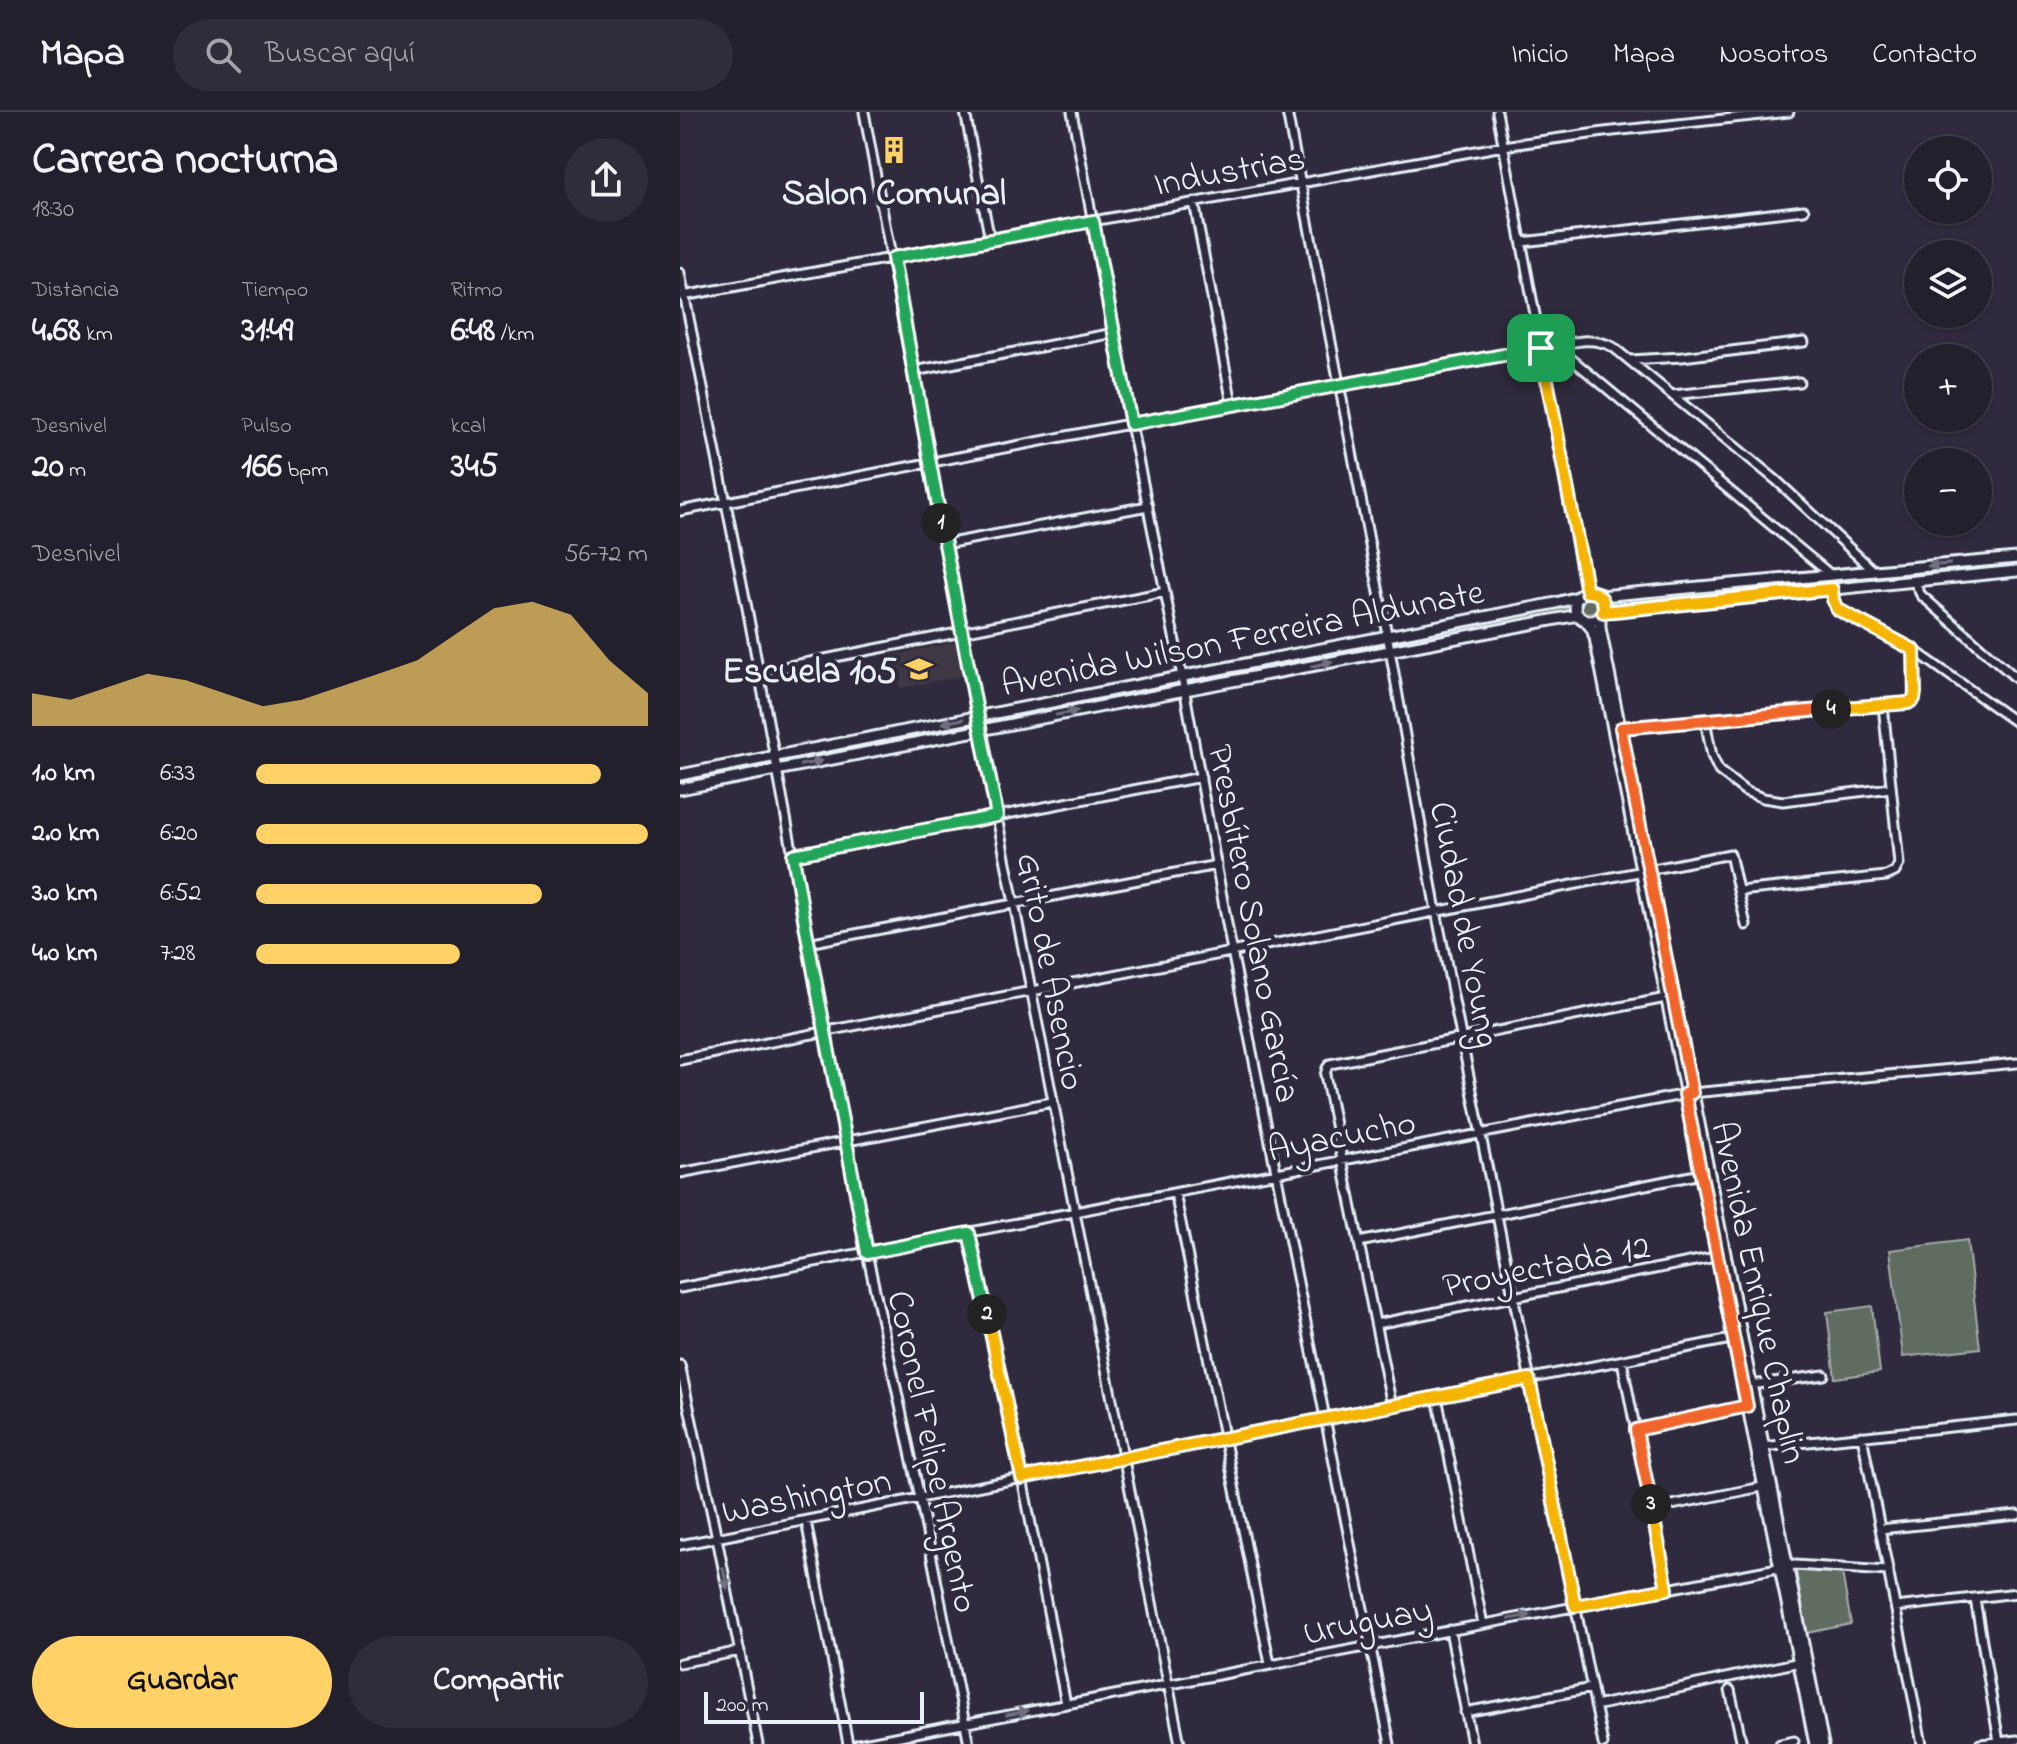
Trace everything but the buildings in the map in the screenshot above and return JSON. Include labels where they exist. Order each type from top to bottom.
[{"type":"street","name":"Grito de Asencio","points":[[864,112],[977,717],[1180,1744]]},
{"type":"street","points":[[965,112],[990,240]]},
{"type":"street","name":"Presbítero Solano García","points":[[1072,112],[1185,690],[1232,951],[1390,1744]]},
{"type":"street","name":"Ciudad de Young","points":[[1287,112],[1390,650],[1436,911],[1603,1744]]},
{"type":"street","points":[[1497,112],[1582,594],[1575,606],[1582,617],[1593,620],[1601,614],[2017,571]]},
{"type":"street","name":"Industrias","points":[[682,296],[1503,146],[1789,112]]},
{"type":"street","points":[[1194,202],[1232,404]]},
{"type":"street","points":[[1522,242],[1804,210]]},
{"type":"street","name":"Coronel Felipe Argento","points":[[680,273],[682,296],[759,672],[867,1253],[969,1744]]},
{"type":"street","points":[[914,371],[1114,333]]},
{"type":"street","points":[[680,511],[1586,339],[1603,342],[1630,360],[1776,480],[1874,571]]},
{"type":"street","points":[[1630,360],[1804,342]]},
{"type":"street","points":[[1556,346],[1832,576]]},
{"type":"street","points":[[1672,395],[1799,382]]},
{"type":"street","points":[[945,544],[1148,506]]},
{"type":"street","points":[[1601,596],[2017,558]]},
{"type":"street","points":[[1914,581],[1921,595],[2017,679]]},
{"type":"street","points":[[1832,589],[1837,609],[1914,650],[2017,723]]},
{"type":"street","points":[[759,672],[1165,592]]},
{"type":"street","points":[[1582,594],[1595,592],[1601,596],[1604,604],[1601,614]]},
{"type":"street","name":"Avenida Wilson Ferreira Aldunate","points":[[680,775],[1556,603],[1582,594]]},
{"type":"street","name":"Avenida Enrique Chaplin","points":[[1601,614],[1600,628],[1644,870],[1803,1662],[1823,1744]]},
{"type":"street","name":"Avenida Wilson Ferreira Aldunate","points":[[680,789],[1390,650],[1582,617]]},
{"type":"street","name":"Avenida Enrique Chaplin","points":[[1582,617],[1595,638],[1617,728]]},
{"type":"street","points":[[1617,728],[1908,703],[1914,699],[1914,650]]},
{"type":"street","points":[[1739,891],[1886,876],[1895,872],[1899,864],[1883,705]]},
{"type":"street","points":[[1705,720],[1712,756],[1719,771],[1745,791],[1763,798],[1783,801],[1891,788]]},
{"type":"street","points":[[793,855],[1201,777]]},
{"type":"street","points":[[680,1060],[1730,854],[1746,925]]},
{"type":"street","points":[[808,943],[1217,865]]},
{"type":"street","points":[[1392,1406],[1325,1075],[1327,1068],[1330,1064],[1669,997]]},
{"type":"street","name":"Ayacucho","points":[[680,1288],[1688,1093],[2017,1063]]},
{"type":"street","points":[[680,1173],[1052,1102]]},
{"type":"street","points":[[1359,1242],[1705,1173]]},
{"type":"street","points":[[1175,1193],[1270,1664]]},
{"type":"street","points":[[969,1233],[1022,1478],[1066,1704]]},
{"type":"street","name":"Proyectada 12","points":[[1376,1324],[1722,1255]]},
{"type":"street","name":"Avenida Enrique Chaplin","points":[[1738,1338],[1751,1385],[1751,1406]]},
{"type":"street","name":"Washington","points":[[680,1545],[1738,1338]]},
{"type":"street","points":[[1622,1361],[1667,1589]]},
{"type":"street","points":[[680,1365],[758,1744]]},
{"type":"street","points":[[1751,1385],[1824,1375]]},
{"type":"street","points":[[1437,1397],[1483,1624]]},
{"type":"street","points":[[1636,1430],[1751,1406]]},
{"type":"street","points":[[680,1413],[690,1411]]},
{"type":"street","points":[[1760,1447],[2017,1420]]},
{"type":"street","points":[[1862,1436],[1922,1744]]},
{"type":"street","points":[[1652,1509],[1768,1486]]},
{"type":"street","points":[[1880,1529],[2017,1515]]},
{"type":"street","points":[[806,1521],[848,1744]]},
{"type":"street","name":"Uruguay","points":[[858,1744],[1795,1565],[1888,1571]]},
{"type":"street","points":[[1896,1607],[2017,1593]]},
{"type":"street","points":[[1975,1599],[1999,1742]]},
{"type":"street","points":[[1450,1630],[1472,1744]]},
{"type":"street","points":[[680,1663],[740,1651]]},
{"type":"street","points":[[1595,1706],[1803,1662]]},
{"type":"street","name":"Avenida Enrique Chaplin","points":[[1803,1662],[1815,1744]]},
{"type":"street","points":[[1465,1712],[1592,1688]]},
{"type":"street","points":[[1730,1690],[1742,1744]]},
{"type":"street","points":[[1980,1744],[2017,1740]]},
{"type":"street","points":[[1780,1744],[1794,1741]]},
{"type":"shaded area","points":[[955,642],[962,676],[900,688],[894,655]]},
{"type":"green space","points":[[2017,561],[2017,567],[1614,605],[1614,600]]},
{"type":"green space","points":[[1590,596],[1601,605],[1596,612],[1585,613],[1578,607],[1578,602]]},
{"type":"green space","points":[[1566,606],[1567,611],[1397,643],[1396,638]]},
{"type":"green space","points":[[1378,641],[1379,646],[1191,683],[1190,678]]},
{"type":"green space","points":[[1173,681],[1174,686],[992,723],[991,718]]},
{"type":"green space","points":[[969,722],[970,727],[788,762],[787,756]]},
{"type":"green space","points":[[765,761],[766,766],[680,783],[680,778]]},
{"type":"green space","points":[[1967,1240],[1980,1348],[1903,1357],[1890,1250]]},
{"type":"green space","points":[[1872,1306],[1880,1372],[1835,1378],[1827,1312]]},
{"type":"green space","points":[[1800,1568],[1842,1572],[1851,1624],[1807,1633],[1796,1571]]},
{"type":"place","name":"Salon Comunal","points":[[894,150]]},
{"type":"place","name":"Escuela 105","points":[[919,669]]},
{"type":"route","points":[[1093,221],[1131,424],[1541,348],[1587,592],[1601,596],[1603,612],[1832,589],[1837,609],[1914,650],[1915,693],[1914,699],[1908,703],[1621,728],[1692,1093],[1685,1094],[1747,1406],[1636,1430],[1667,1589],[1575,1606],[1529,1379],[1022,1478],[969,1233],[867,1253],[793,855],[997,816],[893,258],[1093,221]]}]
